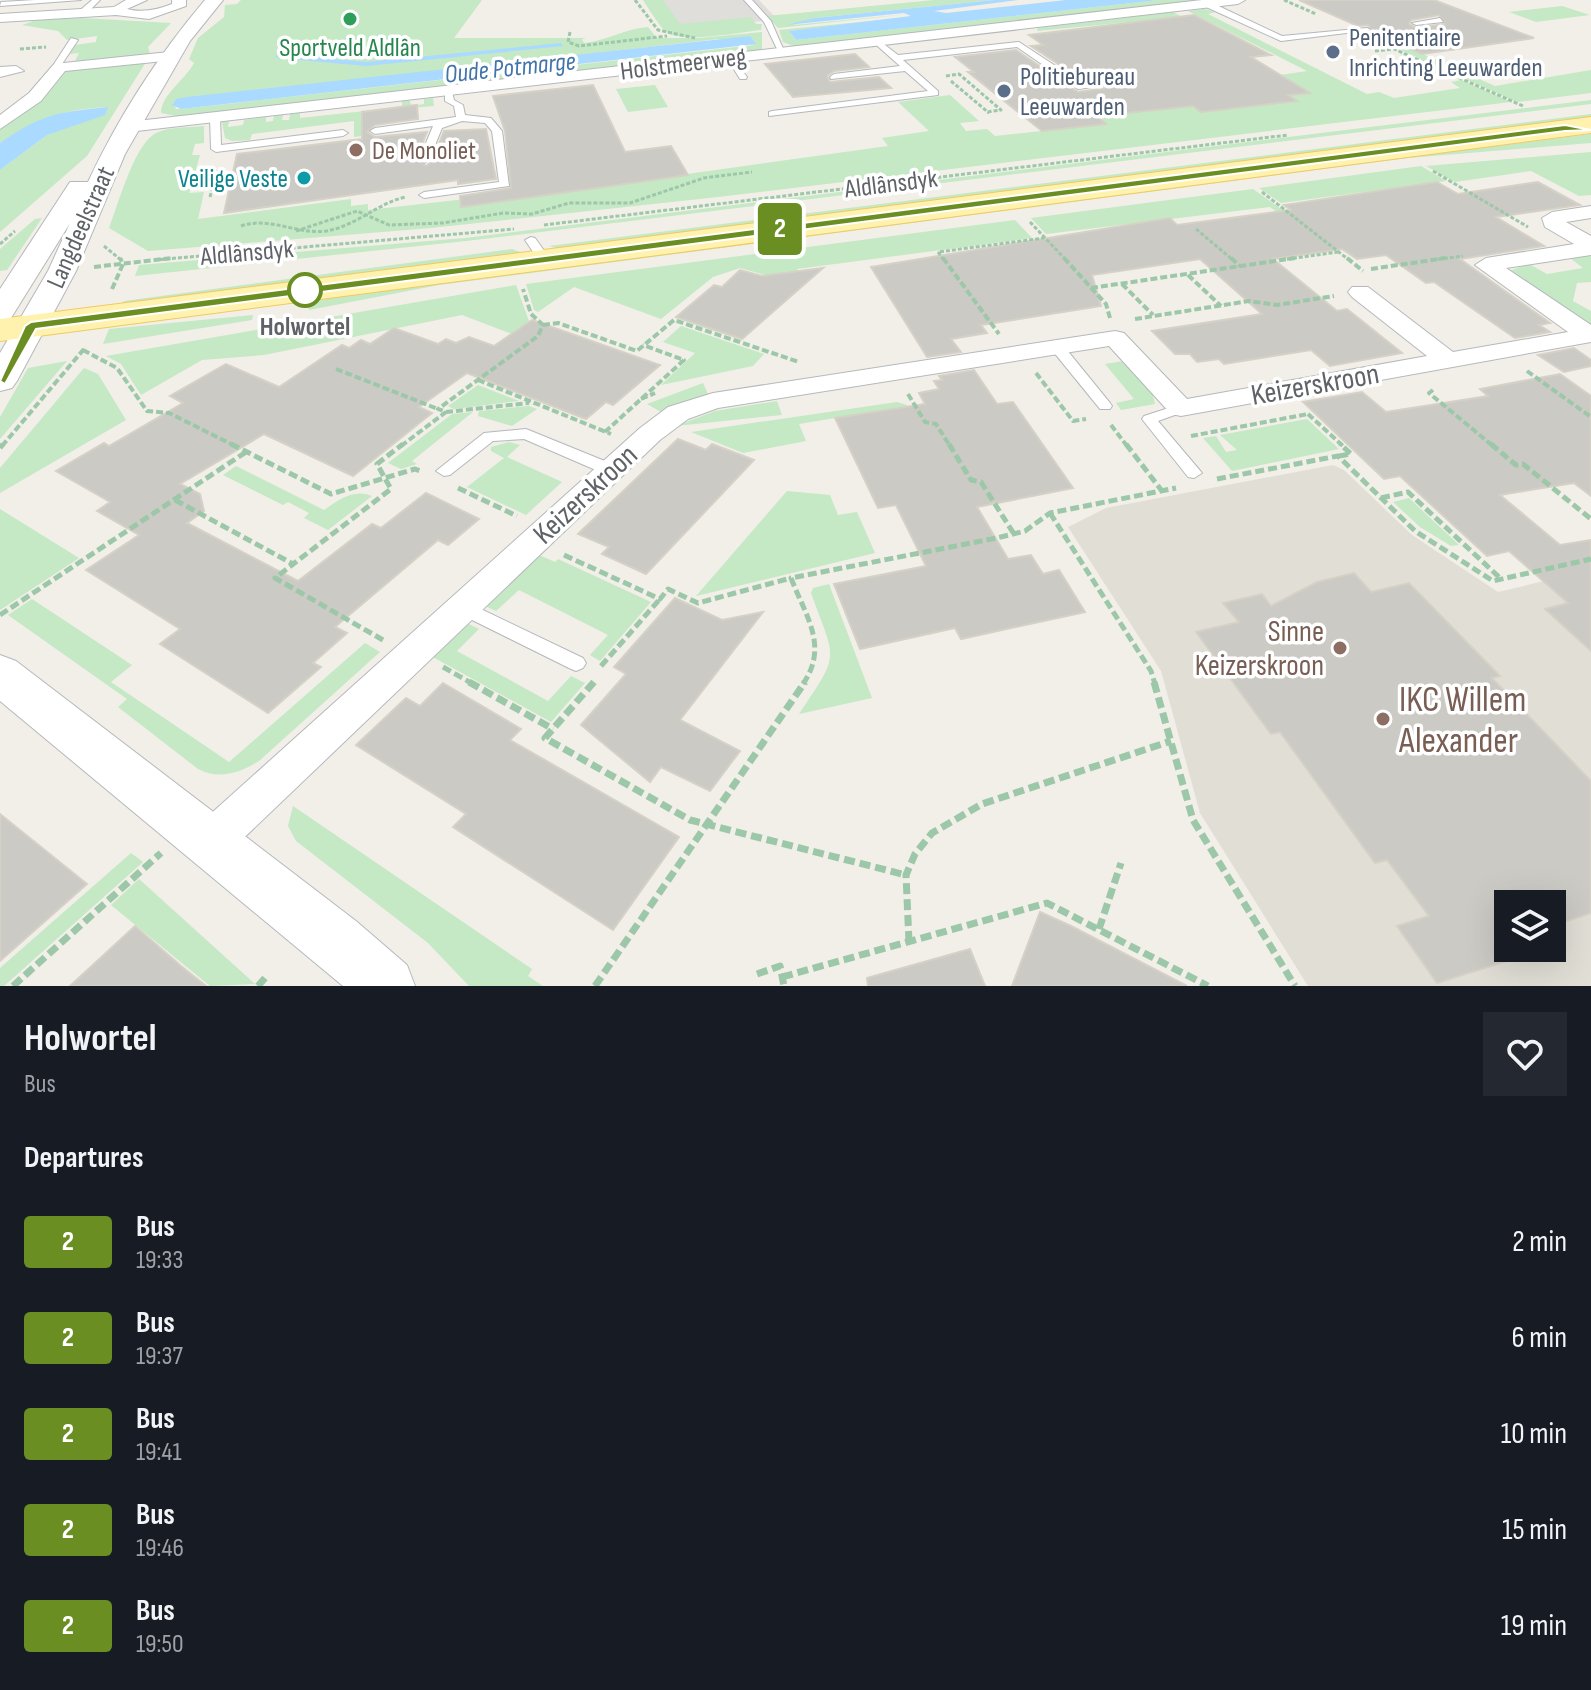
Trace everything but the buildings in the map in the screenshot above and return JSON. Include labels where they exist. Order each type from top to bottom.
[{"type":"main road","name":"Aldlânsdyk","points":[[528,246],[1591,109]]},
{"type":"main road","name":"Aldlânsdyk","points":[[21,307],[528,246],[1582,128]]},
{"type":"street","points":[[118,11],[122,6],[140,0]]},
{"type":"street","points":[[0,18],[79,7],[134,15],[159,13],[179,6],[179,0]]},
{"type":"street","name":"Langdeelstraat","points":[[21,307],[169,57],[214,0]]},
{"type":"street","name":"Holstmeerweg","points":[[128,127],[1238,0]]},
{"type":"street","points":[[0,124],[35,97],[60,67],[169,57]]},
{"type":"street","name":"Langdeelstraat","points":[[21,307],[76,190],[113,154]]},
{"type":"street","points":[[1584,248],[1552,223],[1552,218],[1591,212]]},
{"type":"street","points":[[1486,265],[1584,248]]},
{"type":"street","name":"Keizerskroon","points":[[1486,265],[1590,335]]},
{"type":"street","name":"Keizerskroon","points":[[1361,281],[1449,361]]},
{"type":"street","points":[[0,381],[21,307]]},
{"type":"street","points":[[1115,323],[1181,408]]},
{"type":"street","name":"Keizerskroon","points":[[202,833],[413,653],[668,419],[701,405],[895,373],[1009,339],[1057,347],[1115,323]]},
{"type":"street","name":"Keizerskroon","points":[[1181,408],[1590,335]]},
{"type":"street","points":[[0,674],[202,833],[386,986]]},
{"type":"lane","points":[[0,4],[6,0]]},
{"type":"lane","points":[[0,4],[79,7],[96,0]]},
{"type":"lane","points":[[748,0],[767,21],[775,44],[782,51]]},
{"type":"lane","points":[[1207,4],[1281,39],[1367,30]]},
{"type":"lane","points":[[1416,23],[1440,20]]},
{"type":"lane","points":[[982,28],[1006,45]]},
{"type":"lane","points":[[772,114],[935,93],[876,40]]},
{"type":"lane","points":[[60,67],[58,64],[72,43]]},
{"type":"lane","points":[[896,58],[1019,44],[1081,87],[1131,81]]},
{"type":"lane","points":[[728,57],[743,77]]},
{"type":"lane","points":[[834,77],[908,68]]},
{"type":"lane","points":[[448,90],[450,101],[458,105],[461,118]]},
{"type":"lane","points":[[215,117],[216,149],[343,133]]},
{"type":"lane","points":[[375,131],[461,118],[493,123],[504,162],[500,166],[505,184],[424,195]]},
{"type":"lane","points":[[424,160],[435,130],[444,122]]},
{"type":"lane","points":[[1057,347],[1104,411]]},
{"type":"lane","name":"Keizerskroon","points":[[1181,408],[1149,419],[1195,480]]},
{"type":"lane","points":[[443,478],[489,436],[526,434],[611,470]]},
{"type":"lane","points":[[462,607],[576,663]]},
{"type":"path","points":[[635,0],[651,28],[686,38]]},
{"type":"path","points":[[1284,0],[1292,3]]},
{"type":"path","points":[[570,32],[568,42],[579,46],[673,36]]},
{"type":"path","points":[[20,49],[72,43]]},
{"type":"path","points":[[1375,51],[1394,49],[1523,106]]},
{"type":"path","points":[[945,76],[959,74],[1001,110],[987,111]]},
{"type":"path","points":[[1508,108],[1537,105]]},
{"type":"path","name":"Aldlânsdyk","points":[[21,307],[220,253],[528,246],[1288,135]]},
{"type":"path","points":[[210,197],[223,148]]},
{"type":"path","points":[[1426,167],[1584,248]]},
{"type":"path","points":[[296,231],[353,212],[368,215],[383,224],[433,224],[495,214],[539,213],[569,203],[621,204],[704,178],[752,172]]},
{"type":"path","points":[[1258,189],[1338,252],[1361,281]]},
{"type":"path","points":[[241,226],[264,222],[296,231],[335,229],[400,198],[424,195]]},
{"type":"path","points":[[1026,218],[1106,304],[1115,323],[1249,301],[1277,305],[1462,255],[1486,265]]},
{"type":"path","points":[[1196,229],[1240,266]]},
{"type":"path","points":[[1009,339],[938,252],[1044,238]]},
{"type":"path","points":[[528,246],[531,314],[543,325]]},
{"type":"path","points":[[1091,288],[1338,252]]},
{"type":"path","points":[[1188,274],[1221,306]]},
{"type":"path","points":[[1122,284],[1153,316]]},
{"type":"path","points":[[543,325],[558,323],[637,351],[674,320],[803,363]]},
{"type":"path","points":[[438,409],[538,336],[543,325]]},
{"type":"path","points":[[605,432],[684,360],[643,345]]},
{"type":"path","points":[[0,448],[83,350],[117,368],[147,411],[169,413],[331,494],[415,469],[443,478],[540,536],[660,599]]},
{"type":"path","points":[[1500,351],[1591,417]]},
{"type":"path","points":[[336,369],[446,412],[476,412],[533,403]]},
{"type":"path","points":[[895,373],[925,422],[936,424],[971,480],[981,482],[1014,534]]},
{"type":"path","points":[[478,380],[638,445]]},
{"type":"path","points":[[906,875],[706,825],[545,738],[668,589],[698,603],[791,578],[1014,534],[1025,531],[1050,513],[1162,491],[1195,480],[1351,454],[1283,390]]},
{"type":"path","points":[[1433,390],[1429,393],[1516,465],[1523,464],[1591,519]]},
{"type":"path","points":[[1104,411],[1162,491]]},
{"type":"path","points":[[446,412],[377,464],[391,489],[275,578],[553,729]]},
{"type":"path","points":[[1166,440],[1308,414]]},
{"type":"path","points":[[0,615],[247,452]]},
{"type":"path","points":[[1338,456],[1415,531],[1493,581],[1591,559]]},
{"type":"path","points":[[1381,498],[1408,492],[1501,578]]},
{"type":"path","points":[[175,500],[293,564]]},
{"type":"path","points":[[1050,513],[1151,671],[1193,820],[1295,986]]},
{"type":"path","points":[[595,986],[816,665],[816,644],[791,578]]},
{"type":"path","points":[[909,942],[906,875],[922,843],[963,813],[1171,741]]},
{"type":"path","points":[[13,986],[202,833]]},
{"type":"path","points":[[1099,929],[1121,863]]},
{"type":"path","points":[[757,974],[780,966],[783,982],[1047,903],[1208,986]]},
{"type":"path","points":[[258,986],[265,978]]},
{"type":"shaded area","points":[[652,0],[759,0],[778,20],[669,28]]},
{"type":"shaded area","name":"IKC Willem Alexander","points":[[1333,465],[1344,470],[1412,535],[1498,592],[1591,570],[1591,986],[1308,986],[1200,813],[1161,671],[1068,527],[1106,508]]},
{"type":"green space","points":[[241,0],[482,0],[454,38],[587,38],[582,39],[584,43],[648,27],[657,38],[700,38],[762,32],[762,51],[181,117],[161,113],[165,100],[194,63],[189,59],[198,38],[224,17],[225,5],[237,4]],"holes":[[[718,39],[755,45],[181,109],[176,109],[173,102]]]},
{"type":"green space","points":[[643,0],[663,0],[680,24],[751,17],[756,24],[762,24],[761,30],[698,37],[674,35],[664,30]]},
{"type":"green space","points":[[934,0],[994,0],[815,18],[793,25],[909,14],[778,28],[767,16]]},
{"type":"green space","points":[[1159,0],[1214,0],[796,47],[783,42],[779,30],[911,17],[789,31],[796,40]]},
{"type":"green space","points":[[1562,6],[1590,15],[1536,22],[1509,12]]},
{"type":"green space","points":[[1204,9],[1216,12],[1208,14],[1367,94],[1379,92],[1394,98],[1460,88],[1451,82],[1461,80],[1511,102],[718,197],[431,228],[148,251],[109,228],[139,152],[153,135],[178,128],[204,126],[204,143],[195,144],[192,155],[200,155],[189,193],[204,192],[198,219],[351,199],[351,206],[368,204],[368,210],[687,174],[888,146],[882,138],[929,131],[898,102],[950,95],[979,121],[960,123],[966,131],[987,129],[995,136],[1105,124],[1097,116],[1193,106],[1296,101],[1259,78],[1307,71],[1188,11]]},
{"type":"green space","points":[[1173,12],[1182,17],[1037,31],[1038,28]]},
{"type":"green space","points":[[82,18],[171,23],[148,47],[150,54],[75,61],[79,53],[70,54],[75,45],[96,42],[97,36],[67,40],[58,31],[22,25],[37,20]]},
{"type":"green space","points":[[1411,49],[1495,86],[1591,70],[1591,93],[1517,102],[1401,50]]},
{"type":"green space","points":[[146,62],[87,156],[0,232],[0,170],[47,135],[108,107],[77,110],[51,117],[0,143],[0,130],[49,92],[66,71]]},
{"type":"green space","points":[[655,85],[668,107],[628,112],[616,89]]},
{"type":"green space","points":[[433,98],[434,106],[362,112],[362,136],[354,137],[354,121],[252,134],[250,140],[232,141],[225,138],[222,122],[229,121],[228,127],[243,125],[244,120],[266,117],[266,122],[273,121],[274,116],[283,115],[282,120],[289,120],[290,114],[300,113],[300,118],[402,107],[402,101],[410,101],[411,106],[424,104],[424,99]]},
{"type":"green space","points":[[1591,100],[1591,104],[466,241],[135,276],[139,265],[465,238]]},
{"type":"green space","points":[[1591,114],[1591,120],[559,249],[549,246]]},
{"type":"green space","points":[[1591,134],[1591,143],[1408,158],[439,285],[309,310],[308,303],[383,287]]},
{"type":"green space","points":[[1591,152],[1591,195],[1579,196],[1531,171],[1455,182],[1426,166]]},
{"type":"green space","points":[[1421,166],[1446,181],[1281,203],[1259,188]]},
{"type":"green space","points":[[1253,189],[1284,211],[1277,212],[1270,207],[1046,234],[1031,218]]},
{"type":"green space","points":[[42,218],[7,270],[0,271],[0,249],[35,219]]},
{"type":"green space","points":[[1015,220],[1032,238],[797,269],[803,286],[740,268],[713,277],[661,319],[574,287],[538,312],[534,310],[526,284]]},
{"type":"green space","points":[[512,249],[523,253],[120,305],[124,301]]},
{"type":"green space","points":[[1591,253],[1591,282],[1577,283],[1573,301],[1591,311],[1591,325],[1509,271],[1529,264],[1547,274],[1583,268],[1570,258]]},
{"type":"green space","points":[[516,285],[534,335],[528,340],[462,315],[264,355],[202,360],[141,395],[121,364],[106,356]]},
{"type":"green space","points":[[253,315],[252,320],[103,344],[109,329]]},
{"type":"green space","points":[[681,326],[764,354],[753,366],[661,385],[695,353],[663,342]]},
{"type":"green space","points":[[67,361],[0,439],[0,417],[28,368]]},
{"type":"green space","points":[[1124,361],[1153,395],[1155,404],[1121,410],[1116,403],[1134,399],[1105,364]]},
{"type":"green space","points":[[84,368],[98,374],[126,420],[0,493],[0,468]]},
{"type":"green space","points":[[703,383],[708,394],[661,412],[647,404]]},
{"type":"green space","points":[[478,385],[519,401],[454,409],[448,406]]},
{"type":"green space","points":[[777,401],[782,415],[676,426],[715,411]]},
{"type":"green space","points":[[897,402],[907,405],[912,414],[906,415],[901,407],[799,424],[806,441],[743,453],[691,432]]},
{"type":"green space","points":[[529,406],[537,409],[512,426],[478,416],[479,411]]},
{"type":"green space","points":[[473,412],[412,461],[417,464],[401,469],[388,463],[452,414]]},
{"type":"green space","points":[[1307,419],[1339,449],[1232,471],[1203,438],[1216,436],[1226,452],[1237,450],[1220,435]]},
{"type":"green space","points":[[509,442],[520,445],[507,457],[562,482],[526,515],[467,487],[504,458],[491,451],[491,447]]},
{"type":"green space","points":[[236,466],[324,510],[353,494],[372,496],[328,530],[304,518],[309,513],[288,502],[283,505],[223,475]]},
{"type":"green space","points":[[787,491],[830,495],[838,515],[857,512],[875,553],[696,596]]},
{"type":"green space","points":[[1409,498],[1459,545],[1451,546],[1420,527],[1393,502]]},
{"type":"green space","points":[[0,509],[79,558],[0,610]]},
{"type":"green space","points":[[539,555],[555,562],[558,559],[651,602],[600,661],[590,655],[608,635],[519,590],[496,611],[485,606]]},
{"type":"green space","points":[[829,584],[872,698],[799,714],[828,667],[829,645],[811,593],[813,588]]},
{"type":"green space","points":[[32,599],[132,665],[111,682],[229,762],[365,643],[380,652],[259,761],[237,772],[214,774],[198,769],[118,707],[127,699],[8,615]]},
{"type":"green space","points":[[467,623],[479,629],[457,651],[548,701],[571,676],[585,683],[551,722],[431,656]]},
{"type":"green space","points":[[293,806],[532,969],[528,976],[543,986],[469,986],[428,943],[296,841],[288,826]]},
{"type":"green space","points":[[131,853],[143,862],[4,986],[0,986],[0,968]]},
{"type":"green space","points":[[139,879],[255,984],[210,986],[111,905]]},
{"type":"water","points":[[1018,0],[934,11],[946,13],[1066,0],[1159,0],[796,40],[789,31],[911,16],[904,13],[786,25],[815,18]]},
{"type":"water","name":"Oude Potmarge","points":[[750,36],[756,44],[181,109],[172,105],[176,99],[187,97]]},
{"type":"water","points":[[108,107],[105,115],[47,135],[0,170],[0,143],[15,133],[51,116]]},
{"type":"waterway","name":"Oude Potmarge","points":[[278,56],[366,64],[561,45]]},
{"type":"bus line","name":"2","points":[[0,381],[31,326],[1565,128],[1591,130]]},
{"type":"place","name":"Sportveld Aldlân","points":[[350,19]]},
{"type":"place","name":"Penitentiaire Inrichting Leeuwarden","points":[[1333,52]]},
{"type":"place","name":"Politiebureau Leeuwarden","points":[[1004,91]]},
{"type":"place","name":"De Monoliet","points":[[356,150]]},
{"type":"place","name":"Veilige Veste","points":[[304,178]]},
{"type":"place","name":"Holwortel","points":[[305,290]]},
{"type":"place","name":"Sinne Keizerskroon","points":[[1340,648]]},
{"type":"place","name":"IKC Willem Alexander","points":[[1383,719]]}]
